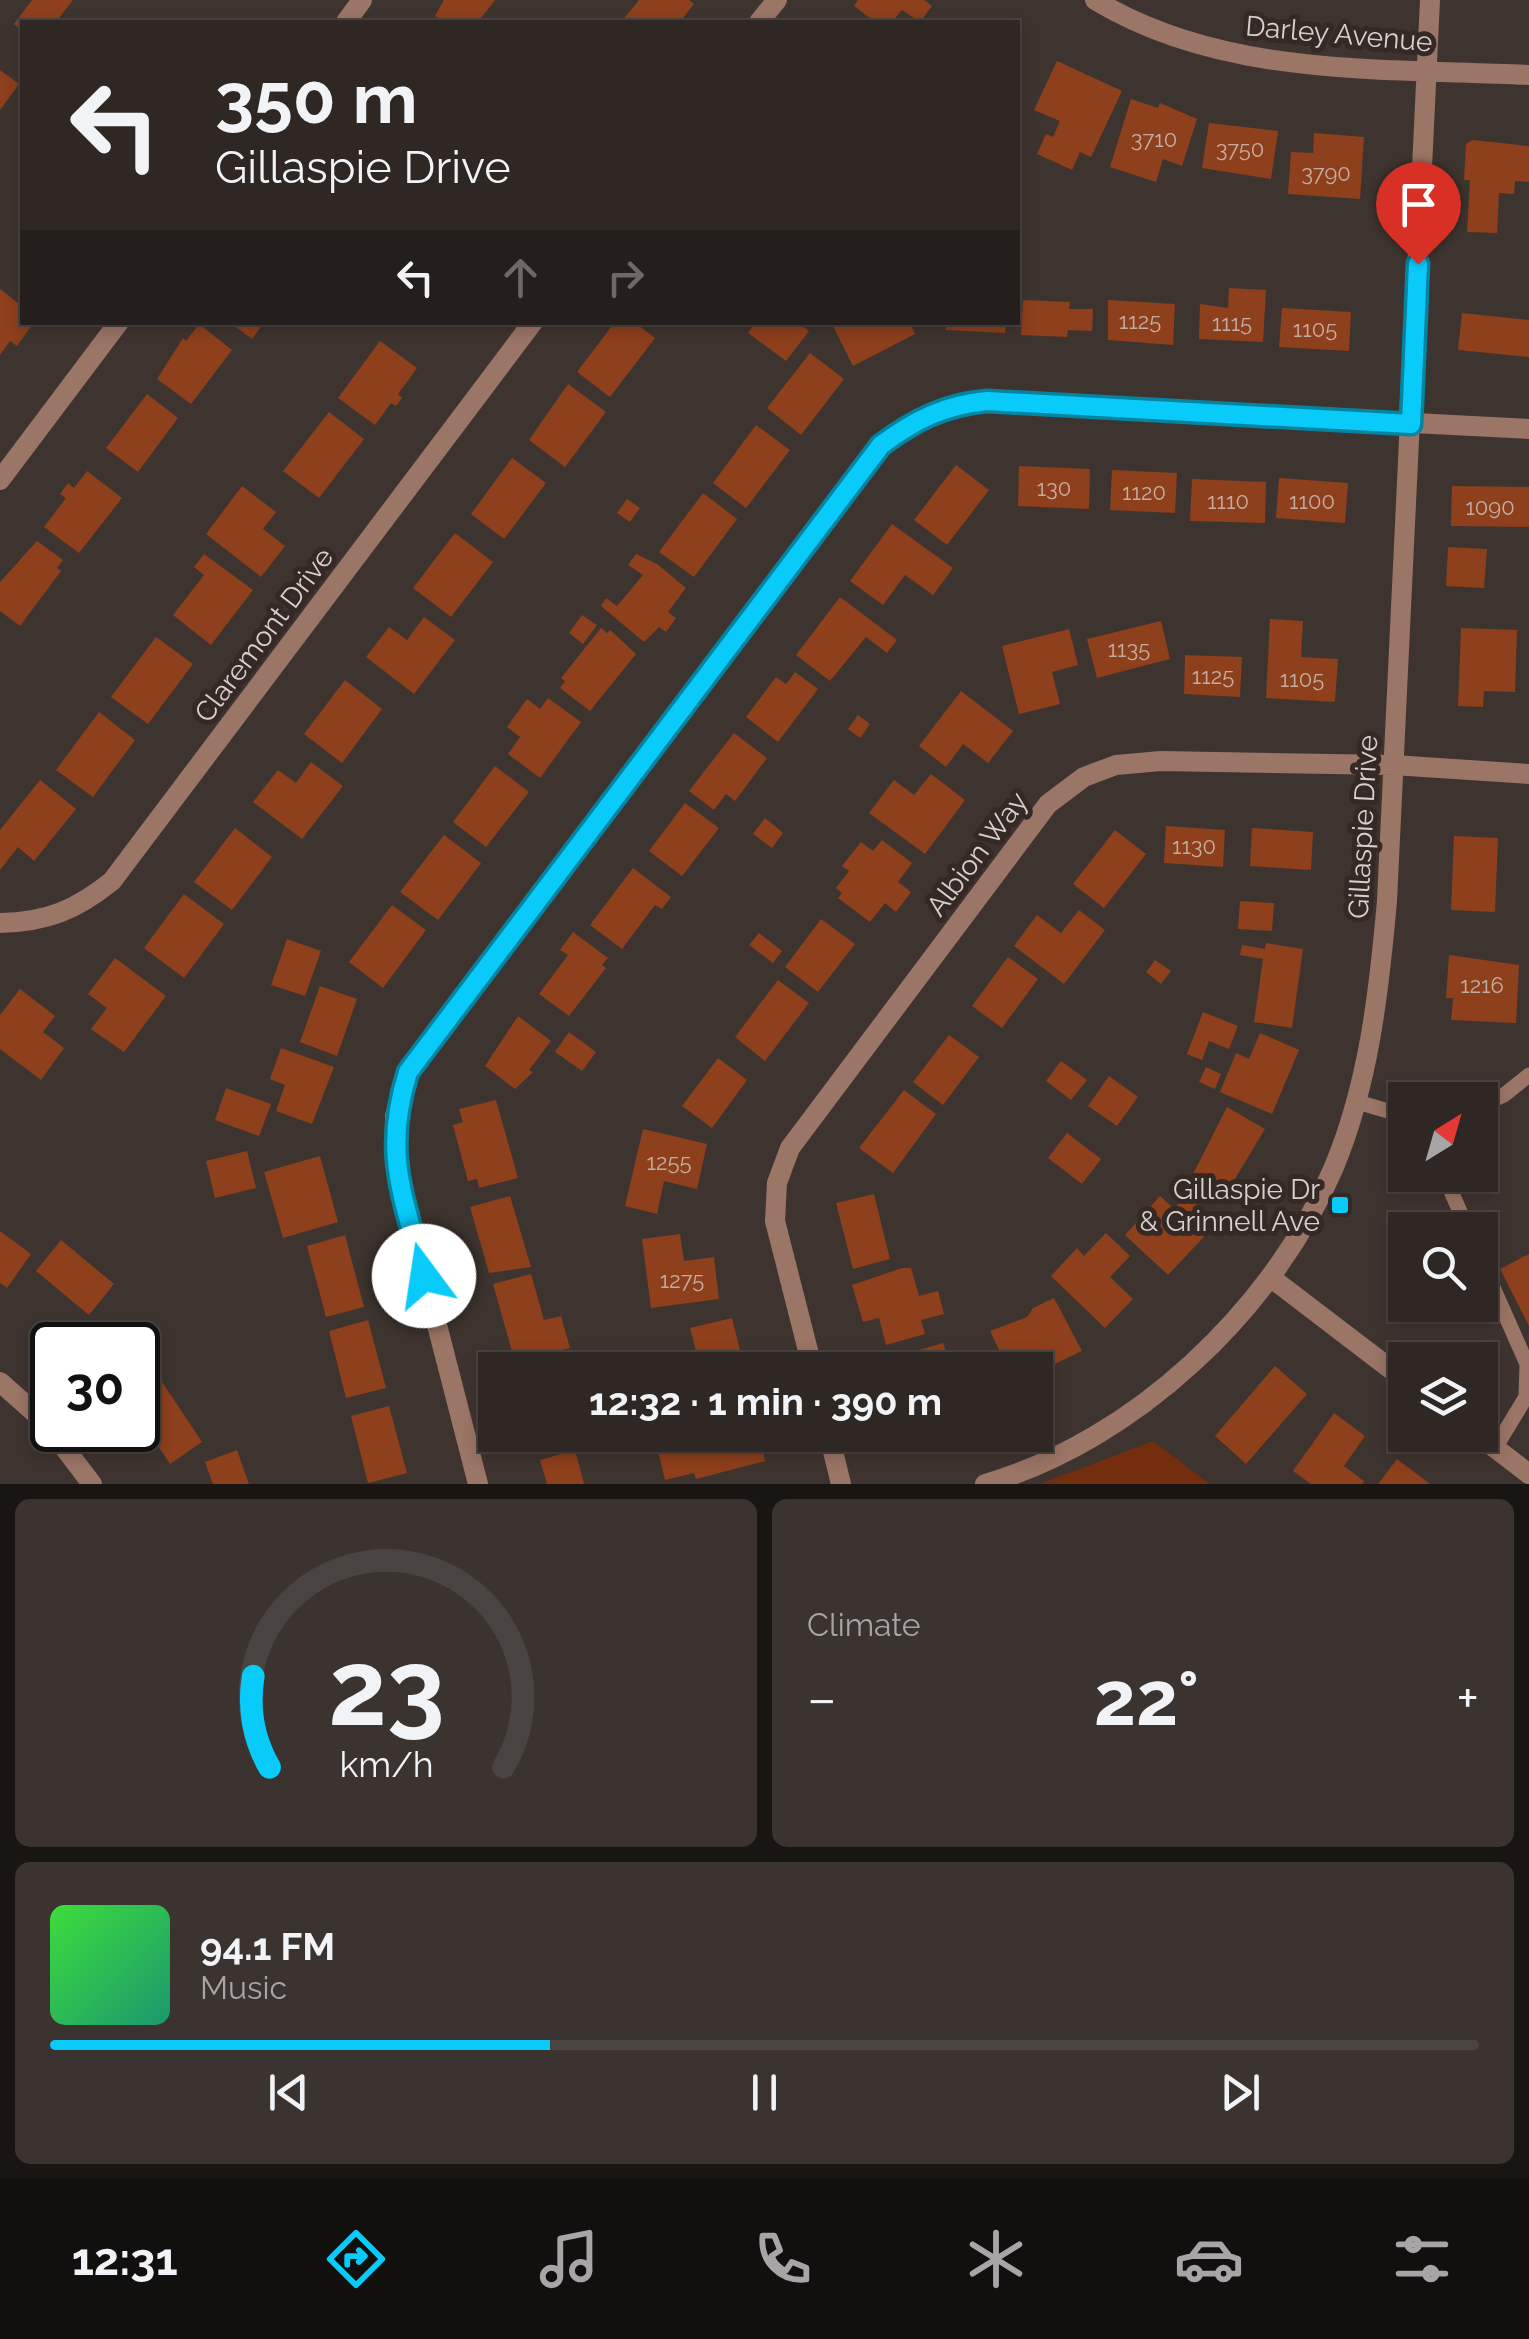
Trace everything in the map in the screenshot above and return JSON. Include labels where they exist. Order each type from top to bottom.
[{"type":"street","name":"Darley Avenue","points":[[1095,0],[1154,30],[1207,48],[1262,59],[1529,75]]},
{"type":"street","name":"Gillaspie Drive","points":[[984,1484],[1048,1459],[1132,1411],[1206,1350],[1270,1278],[1334,1167],[1354,1102],[1379,993],[1430,0]]},
{"type":"street","points":[[0,480],[117,325]]},
{"type":"street","name":"Claremont Drive","points":[[0,923],[34,922],[77,909],[112,881],[532,325]]},
{"type":"street","points":[[478,1484],[395,1162],[395,1116],[408,1072],[881,445],[918,418],[963,403],[987,401],[1529,429]]},
{"type":"street","name":"Albion Way","points":[[808,1352],[775,1221],[777,1184],[790,1148],[1048,804],[1084,777],[1116,765],[1161,761],[1393,765],[1529,774]]},
{"type":"street","points":[[1270,1278],[1388,1367]]},
{"type":"street","points":[[0,1382],[44,1421],[92,1484]]},
{"type":"street","points":[[1498,1450],[1529,1474]]},
{"type":"street","points":[[833,1452],[841,1484]]},
{"type":"lane","points":[[1498,1098],[1529,1075]]},
{"type":"lane","points":[[1354,1102],[1388,1111]]},
{"type":"lane","points":[[1498,1299],[1527,1364],[1526,1397],[1498,1428]]},
{"type":"shaded area","points":[[1153,1441],[1210,1484],[1040,1484]]},
{"type":"building","points":[[32,0],[73,0],[58,20],[20,20],[20,29],[14,24]]},
{"type":"building","points":[[444,0],[495,0],[480,20],[441,20],[435,16]]},
{"type":"building","points":[[639,0],[689,0],[694,4],[682,20],[623,20]]},
{"type":"building","points":[[858,0],[924,0],[932,6],[922,20],[902,10],[894,20],[872,20],[854,6]]},
{"type":"building","points":[[1057,61],[1122,91],[1091,157],[1080,152],[1072,170],[1037,154],[1046,134],[1053,137],[1060,121],[1034,110]]},
{"type":"building","points":[[0,70],[19,84],[0,110]]},
{"type":"building","points":[[1131,99],[1158,108],[1160,103],[1197,119],[1182,166],[1163,159],[1156,182],[1110,167]]},
{"type":"building","points":[[1209,123],[1278,131],[1271,179],[1202,168]]},
{"type":"building","points":[[1314,133],[1364,137],[1360,199],[1288,194],[1291,152],[1313,153]]},
{"type":"building","points":[[1473,140],[1529,146],[1529,182],[1515,181],[1514,194],[1499,193],[1497,233],[1467,232],[1470,180],[1464,180],[1466,144]]},
{"type":"building","points":[[1229,288],[1266,290],[1263,342],[1199,339],[1200,304],[1228,308]]},
{"type":"building","points":[[0,289],[20,304],[20,325],[32,325],[17,346],[10,341],[0,355]]},
{"type":"building","points":[[1023,300],[1070,302],[1069,309],[1093,309],[1092,331],[1068,330],[1067,337],[1021,335]]},
{"type":"building","points":[[1108,300],[1175,304],[1173,345],[1108,340]]},
{"type":"building","points":[[1282,308],[1351,312],[1349,351],[1279,347]]},
{"type":"building","points":[[1462,313],[1529,320],[1529,357],[1458,350]]},
{"type":"building","points":[[200,325],[232,350],[191,404],[157,379],[183,338],[186,341]]},
{"type":"building","points":[[233,325],[262,325],[252,339]]},
{"type":"building","points":[[613,325],[638,325],[655,338],[610,397],[577,372]]},
{"type":"building","points":[[754,325],[802,325],[809,331],[786,361],[748,333]]},
{"type":"building","points":[[832,325],[910,325],[915,334],[853,366]]},
{"type":"building","points":[[946,325],[1006,325],[1005,333],[946,330]]},
{"type":"building","points":[[380,341],[417,368],[398,394],[402,398],[396,406],[391,403],[375,425],[338,398]]},
{"type":"building","points":[[810,353],[844,379],[801,435],[767,408]]},
{"type":"building","points":[[568,384],[606,412],[565,467],[529,440]]},
{"type":"building","points":[[147,394],[178,418],[138,472],[106,448]]},
{"type":"building","points":[[329,412],[364,439],[319,498],[283,471]]},
{"type":"building","points":[[756,425],[790,450],[746,508],[713,483]]},
{"type":"building","points":[[512,458],[546,483],[504,539],[471,514]]},
{"type":"building","points":[[956,465],[989,490],[947,545],[914,520]]},
{"type":"building","points":[[1019,466],[1090,469],[1089,509],[1018,506]]},
{"type":"building","points":[[1112,470],[1177,473],[1175,513],[1110,510]]},
{"type":"building","points":[[87,471],[122,498],[79,553],[44,527],[66,498],[60,494],[68,483],[74,488]]},
{"type":"building","points":[[1279,478],[1348,483],[1345,523],[1276,518]]},
{"type":"building","points":[[1192,479],[1266,482],[1265,523],[1190,521]]},
{"type":"building","points":[[242,486],[276,512],[263,529],[285,546],[261,577],[206,534]]},
{"type":"building","points":[[1452,486],[1529,487],[1529,527],[1451,526]]},
{"type":"building","points":[[703,493],[737,519],[694,577],[659,552]]},
{"type":"building","points":[[627,499],[640,508],[630,522],[617,513]]},
{"type":"building","points":[[892,524],[953,568],[933,595],[905,575],[883,605],[850,581]]},
{"type":"building","points":[[455,533],[493,562],[451,617],[413,588]]},
{"type":"building","points":[[37,541],[63,560],[57,568],[61,571],[20,626],[0,611],[0,582]]},
{"type":"building","points":[[1448,547],[1487,549],[1484,588],[1446,586]]},
{"type":"building","points":[[204,554],[253,590],[211,645],[173,615],[204,575],[194,567]]},
{"type":"building","points":[[636,554],[657,564],[686,588],[668,612],[676,618],[666,632],[659,627],[644,642],[601,606],[606,598],[617,606],[643,575],[628,565]]},
{"type":"building","points":[[840,597],[897,640],[887,653],[866,637],[830,681],[796,655]]},
{"type":"building","points":[[582,615],[597,625],[583,644],[569,633]]},
{"type":"building","points":[[424,617],[455,640],[414,694],[366,657],[389,627],[407,640]]},
{"type":"building","points":[[1270,619],[1303,621],[1301,657],[1338,659],[1335,702],[1266,698]]},
{"type":"building","points":[[1161,621],[1170,659],[1097,678],[1087,639]]},
{"type":"building","points":[[601,628],[607,633],[610,630],[636,654],[590,711],[560,688],[565,681],[561,678]]},
{"type":"building","points":[[1461,628],[1517,630],[1515,692],[1484,691],[1483,707],[1458,706]]},
{"type":"building","points":[[1069,629],[1078,665],[1052,672],[1060,704],[1019,714],[1002,646]]},
{"type":"building","points":[[156,637],[193,664],[148,724],[111,697]]},
{"type":"building","points":[[1185,655],[1242,657],[1240,697],[1184,694]]},
{"type":"building","points":[[795,672],[818,689],[778,742],[746,717],[776,677],[786,684]]},
{"type":"building","points":[[345,680],[382,709],[342,763],[304,734]]},
{"type":"building","points":[[961,691],[1013,731],[988,763],[963,744],[946,767],[919,746]]},
{"type":"building","points":[[548,698],[581,722],[540,778],[508,754],[520,737],[507,727],[527,699],[540,709]]},
{"type":"building","points":[[99,712],[135,740],[93,797],[56,770]]},
{"type":"building","points":[[858,715],[870,724],[860,738],[848,729]]},
{"type":"building","points":[[734,733],[767,758],[735,801],[726,794],[714,810],[689,791]]},
{"type":"building","points":[[311,762],[343,786],[302,839],[253,802],[278,770],[296,783]]},
{"type":"building","points":[[495,766],[529,792],[486,847],[453,822]]},
{"type":"building","points":[[931,774],[965,800],[925,854],[869,813],[894,780],[914,795]]},
{"type":"building","points":[[40,780],[76,809],[34,861],[18,847],[0,870],[0,830]]},
{"type":"building","points":[[685,803],[719,828],[682,876],[649,851]]},
{"type":"building","points":[[765,818],[783,833],[772,848],[753,834]]},
{"type":"building","points":[[1166,826],[1225,830],[1223,867],[1164,863]]},
{"type":"building","points":[[235,828],[272,857],[232,910],[194,882]]},
{"type":"building","points":[[1252,828],[1313,832],[1311,870],[1250,866]]},
{"type":"building","points":[[1115,830],[1146,854],[1104,908],[1073,884]]},
{"type":"building","points":[[444,835],[481,863],[438,920],[400,892]]},
{"type":"building","points":[[1454,836],[1498,838],[1495,912],[1451,910]]},
{"type":"building","points":[[882,840],[912,863],[898,882],[911,892],[896,912],[885,903],[870,922],[838,898],[842,893],[836,888],[849,871],[842,866],[861,842],[873,851]]},
{"type":"building","points":[[633,868],[671,897],[662,909],[655,905],[622,949],[590,925]]},
{"type":"building","points":[[184,894],[224,924],[184,978],[144,948]]},
{"type":"building","points":[[1240,901],[1274,903],[1272,931],[1238,929]]},
{"type":"building","points":[[392,905],[426,930],[383,988],[349,962]]},
{"type":"building","points":[[1079,910],[1105,930],[1064,984],[1014,946],[1037,915],[1061,933]]},
{"type":"building","points":[[821,919],[855,944],[818,992],[785,967]]},
{"type":"building","points":[[573,932],[608,958],[602,965],[606,968],[569,1016],[539,994],[568,955],[560,950]]},
{"type":"building","points":[[759,933],[782,951],[773,963],[749,945]]},
{"type":"building","points":[[287,939],[321,951],[305,996],[271,985]]},
{"type":"building","points":[[1266,943],[1303,949],[1292,1028],[1254,1022],[1263,959],[1240,955],[1242,945],[1265,949]]},
{"type":"building","points":[[1449,955],[1519,965],[1516,1023],[1451,1020],[1453,998],[1446,998]]},
{"type":"building","points":[[1008,957],[1038,979],[1002,1028],[972,1006]]},
{"type":"building","points":[[115,958],[166,996],[124,1052],[91,1029],[107,1008],[88,994]]},
{"type":"building","points":[[1155,960],[1171,971],[1161,984],[1146,972]]},
{"type":"building","points":[[778,980],[809,1003],[765,1061],[735,1037]]},
{"type":"building","points":[[320,986],[357,999],[337,1056],[300,1042]]},
{"type":"building","points":[[20,989],[55,1016],[43,1032],[64,1048],[41,1080],[0,1049],[0,1015]]},
{"type":"building","points":[[1203,1012],[1238,1026],[1229,1049],[1209,1041],[1202,1060],[1187,1054]]},
{"type":"building","points":[[518,1016],[551,1041],[529,1070],[533,1072],[515,1089],[485,1066]]},
{"type":"building","points":[[569,1032],[596,1052],[582,1071],[555,1052]]},
{"type":"building","points":[[1260,1033],[1299,1050],[1272,1114],[1220,1092],[1236,1053],[1249,1059]]},
{"type":"building","points":[[949,1035],[979,1057],[943,1105],[913,1082]]},
{"type":"building","points":[[281,1048],[334,1067],[312,1124],[276,1111],[285,1085],[270,1079]]},
{"type":"building","points":[[718,1058],[747,1080],[712,1128],[682,1106]]},
{"type":"building","points":[[1061,1061],[1087,1080],[1071,1100],[1046,1081]]},
{"type":"building","points":[[1206,1067],[1221,1074],[1215,1089],[1199,1082]]},
{"type":"building","points":[[1109,1076],[1138,1097],[1117,1126],[1088,1106]]},
{"type":"building","points":[[226,1088],[271,1104],[259,1136],[215,1120]]},
{"type":"building","points":[[904,1090],[936,1114],[893,1173],[859,1148]]},
{"type":"building","points":[[496,1100],[518,1178],[479,1188],[477,1179],[468,1181],[453,1125],[463,1122],[459,1109]]},
{"type":"building","points":[[1227,1107],[1265,1129],[1221,1202],[1188,1184]]},
{"type":"building","points":[[643,1129],[707,1144],[697,1189],[664,1181],[657,1214],[625,1206]]},
{"type":"building","points":[[1067,1133],[1101,1159],[1082,1184],[1048,1158]]},
{"type":"building","points":[[247,1151],[256,1188],[215,1198],[206,1161]]},
{"type":"building","points":[[320,1156],[338,1222],[283,1238],[264,1172]]},
{"type":"building","points":[[874,1194],[890,1259],[853,1269],[836,1203]]},
{"type":"building","points":[[1187,1195],[1217,1223],[1168,1275],[1125,1235],[1160,1196],[1174,1209]]},
{"type":"building","points":[[510,1196],[531,1267],[489,1273],[470,1207]]},
{"type":"building","points":[[0,1231],[31,1254],[7,1288],[0,1283]]},
{"type":"building","points":[[1106,1233],[1130,1256],[1110,1277],[1133,1299],[1105,1328],[1051,1276],[1077,1248],[1084,1256]]},
{"type":"building","points":[[680,1234],[684,1261],[714,1257],[719,1299],[651,1308],[642,1239]]},
{"type":"building","points":[[345,1235],[364,1307],[326,1317],[307,1246]]},
{"type":"building","points":[[61,1240],[114,1284],[89,1315],[36,1271]]},
{"type":"building","points":[[1529,1254],[1529,1326],[1500,1269]]},
{"type":"building","points":[[911,1268],[919,1296],[938,1291],[944,1314],[921,1320],[925,1334],[886,1345],[879,1318],[863,1322],[852,1285]]},
{"type":"building","points":[[531,1274],[544,1320],[561,1316],[570,1348],[512,1352],[493,1284]]},
{"type":"building","points":[[1054,1298],[1082,1351],[1053,1365],[1053,1352],[1000,1352],[990,1331],[1027,1317],[1033,1308]]},
{"type":"building","points":[[732,1318],[740,1352],[696,1352],[690,1328]]},
{"type":"building","points":[[368,1320],[386,1388],[346,1398],[329,1331]]},
{"type":"building","points":[[943,1343],[946,1352],[920,1352]]},
{"type":"building","points":[[1275,1366],[1307,1394],[1246,1464],[1215,1436]]},
{"type":"building","points":[[160,1383],[202,1442],[170,1464],[160,1449]]},
{"type":"building","points":[[389,1406],[407,1473],[368,1483],[351,1416]]},
{"type":"building","points":[[1334,1413],[1365,1436],[1344,1466],[1364,1481],[1362,1484],[1311,1484],[1293,1471]]},
{"type":"building","points":[[237,1450],[249,1484],[213,1484],[205,1462]]},
{"type":"building","points":[[576,1452],[584,1484],[547,1484],[540,1460]]},
{"type":"building","points":[[658,1452],[763,1452],[765,1461],[696,1479],[694,1473],[665,1480]]},
{"type":"building","points":[[1397,1459],[1430,1484],[1378,1484]]},
{"type":"place","name":"Gillaspie Dr & Grinnell Ave","points":[[1340,1205]]},
{"type":"route","points":[[424,1276],[395,1162],[395,1116],[408,1072],[881,445],[918,418],[963,403],[987,401],[1411,424],[1418,264]]}]
